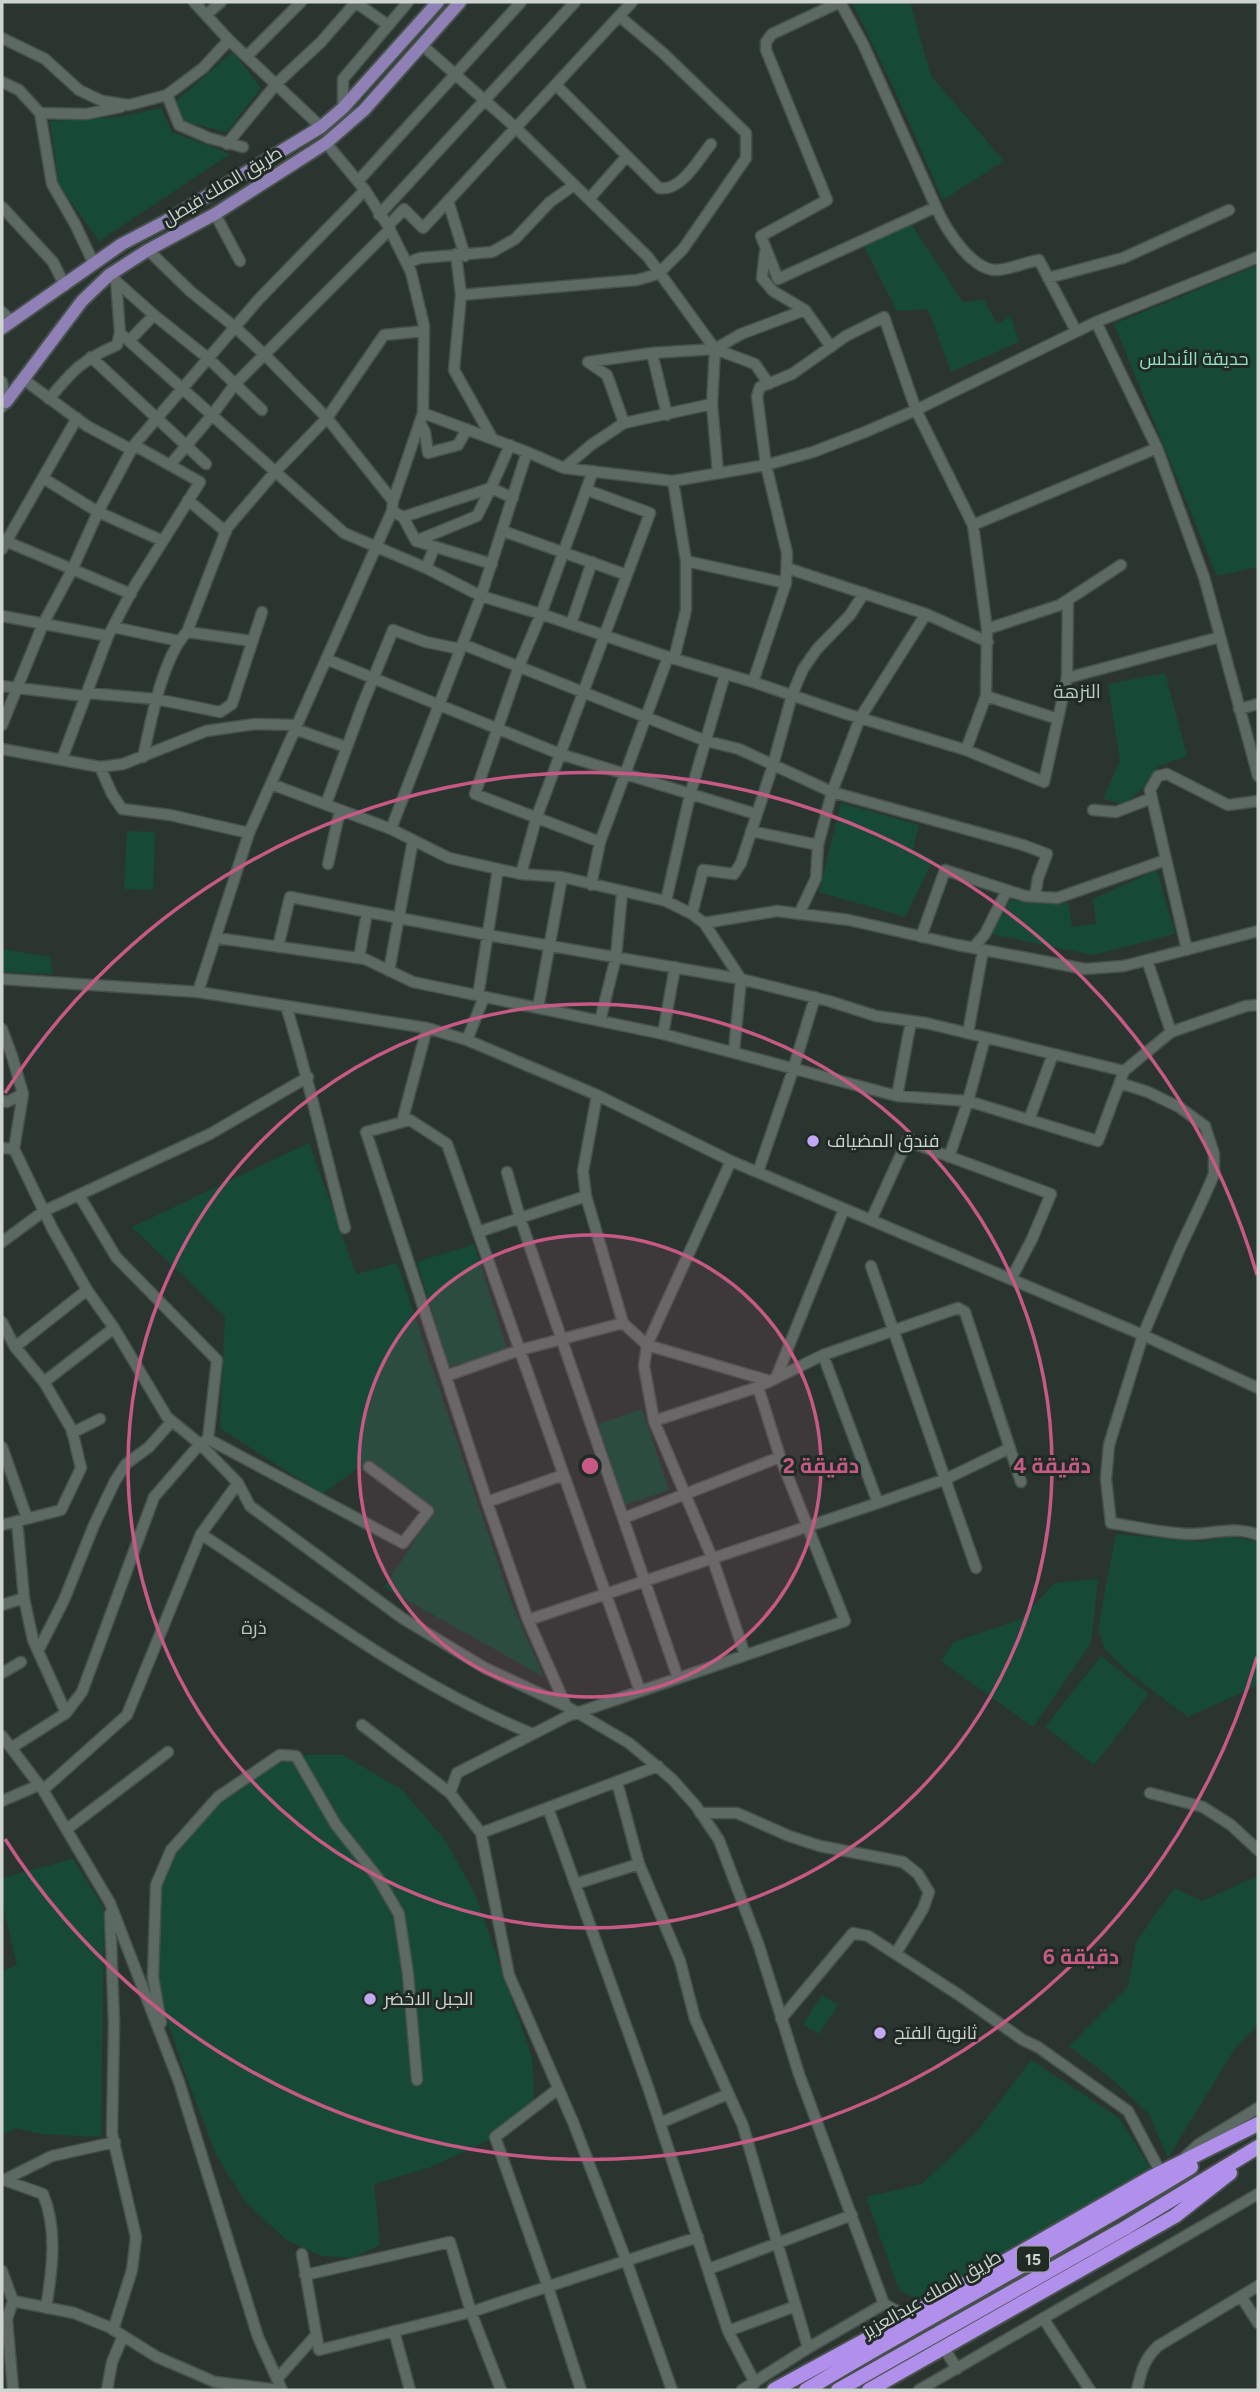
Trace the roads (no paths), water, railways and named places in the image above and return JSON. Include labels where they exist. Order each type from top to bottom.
[{"type":"highway","points":[[777,2389],[1161,2173],[1258,2125]]},
{"type":"highway","name":"طريق الملك عبدالعزيز","points":[[806,2390],[915,2325],[1124,2208],[1258,2125]]},
{"type":"highway","points":[[869,2390],[1175,2216],[1258,2149]]},
{"type":"highway","name":"طريق الملك عبدالعزيز","points":[[838,2390],[1125,2228],[1258,2149]]},
{"type":"main road","name":"طريق الملك فيصل","points":[[7,325],[122,244],[201,200],[321,127],[343,108],[438,2]]},
{"type":"main road","name":"طريق الملك فيصل","points":[[4,405],[82,301],[148,250],[215,214],[326,143],[364,110],[460,2]]},
{"type":"street","points":[[194,2],[229,40],[321,127]]},
{"type":"street","points":[[206,15],[220,2]]},
{"type":"street","points":[[247,56],[300,2]]},
{"type":"street","points":[[227,144],[277,83],[321,42],[356,2],[388,25]]},
{"type":"street","points":[[343,108],[343,79],[408,2]]},
{"type":"street","points":[[358,181],[520,2]]},
{"type":"street","points":[[379,215],[575,2]]},
{"type":"street","points":[[170,465],[235,384],[266,356],[404,209],[423,228],[632,2]]},
{"type":"street","points":[[936,207],[778,279],[761,236],[827,200],[766,50],[766,42],[772,34],[840,2],[863,44],[943,222],[965,252],[983,267],[998,270],[1039,260],[1076,331]]},
{"type":"street","points":[[461,295],[637,280],[658,274],[683,249],[746,158],[746,134],[663,53],[619,16]]},
{"type":"street","points":[[2,38],[45,59],[79,90],[102,101],[129,105]]},
{"type":"street","points":[[40,113],[86,114],[167,95],[203,68],[229,40]]},
{"type":"street","points":[[422,45],[516,128],[648,257],[716,349],[712,404],[718,473]]},
{"type":"street","points":[[2,82],[19,90],[40,113],[52,184],[94,264]]},
{"type":"street","points":[[556,85],[659,188],[668,190],[677,185],[711,144]]},
{"type":"street","points":[[167,95],[179,125],[227,144],[243,147]]},
{"type":"street","points":[[198,992],[249,833],[375,548],[421,418],[424,331],[411,272],[389,228],[365,190],[326,143]]},
{"type":"street","points":[[589,200],[626,156]]},
{"type":"street","points":[[407,263],[420,258],[492,252],[515,239],[550,202],[574,185]]},
{"type":"street","points":[[2,725],[43,624],[133,447],[259,299],[365,190]]},
{"type":"street","points":[[448,201],[461,255],[461,295],[454,369],[492,438]]},
{"type":"street","points":[[2,207],[54,262],[65,286]]},
{"type":"street","points":[[1048,278],[1123,258],[1229,210]]},
{"type":"street","points":[[215,214],[240,261]]},
{"type":"street","points":[[766,248],[762,278],[773,290],[805,310],[831,347]]},
{"type":"street","points":[[148,250],[190,291],[266,356],[327,418],[403,517],[416,541],[492,564]]},
{"type":"street","points":[[421,418],[467,429],[564,468],[673,481],[766,465],[813,452],[916,410],[1096,322],[1258,257]]},
{"type":"street","points":[[113,277],[154,315],[209,359],[262,410]]},
{"type":"street","points":[[49,398],[71,373],[91,357],[117,345],[120,332],[113,277]]},
{"type":"street","points":[[716,349],[741,334],[805,310]]},
{"type":"street","points":[[2,312],[7,325]]},
{"type":"street","points":[[129,341],[154,315]]},
{"type":"street","points":[[753,682],[786,583],[787,568],[787,553],[766,465],[757,396],[761,387],[792,374],[846,337],[884,317],[916,410],[973,526],[988,642],[986,696],[966,750]]},
{"type":"street","points":[[1096,322],[1157,448],[1204,577],[1258,776]]},
{"type":"street","points":[[143,757],[156,699],[179,641],[187,632],[226,532],[275,472],[327,418],[384,335],[424,331]]},
{"type":"street","points":[[120,332],[344,533],[426,568],[481,596],[966,750],[1044,782],[1067,678],[1068,600]]},
{"type":"street","points":[[624,423],[607,375],[588,362],[652,353],[716,349],[755,364],[769,384]]},
{"type":"street","points":[[652,353],[667,415]]},
{"type":"street","points":[[91,357],[206,464]]},
{"type":"street","points":[[23,379],[87,426],[200,482],[110,632],[62,759]]},
{"type":"street","points":[[2,382],[4,405]]},
{"type":"street","points":[[564,468],[591,445],[624,423],[712,404]]},
{"type":"street","points":[[77,418],[3,544],[131,594]]},
{"type":"street","points":[[421,418],[428,453],[458,445],[467,429]]},
{"type":"street","points":[[416,541],[477,516],[510,445]]},
{"type":"street","points":[[973,526],[1157,448]]},
{"type":"street","points":[[391,830],[481,596],[527,452]]},
{"type":"street","points":[[593,471],[541,614],[519,666],[475,794],[600,842]]},
{"type":"street","points":[[43,478],[98,512],[163,541]]},
{"type":"street","points":[[591,885],[600,842],[646,715],[671,658],[686,610],[686,561],[673,481]]},
{"type":"street","points":[[403,517],[491,488],[513,498]]},
{"type":"street","points":[[521,874],[536,819],[650,513],[587,490]]},
{"type":"street","points":[[188,500],[226,532]]},
{"type":"street","points":[[503,531],[627,575]]},
{"type":"street","points":[[426,568],[434,548]]},
{"type":"street","points":[[686,561],[786,583]]},
{"type":"street","points":[[571,624],[592,562]]},
{"type":"street","points":[[987,629],[1068,600],[1121,565]]},
{"type":"street","points":[[787,568],[926,614],[988,642]]},
{"type":"street","points":[[692,914],[703,870],[734,874],[741,863],[773,765],[792,695],[803,669],[817,649],[850,615],[864,593]]},
{"type":"street","points":[[2,686],[156,699],[220,712],[232,704],[261,612]]},
{"type":"street","points":[[799,914],[816,878],[818,845],[832,792],[860,718],[926,614]]},
{"type":"street","points":[[2,616],[43,624],[179,641]]},
{"type":"street","points":[[326,804],[393,630],[426,642],[461,647],[519,666],[706,741],[739,750],[832,792],[1047,854],[1035,896]]},
{"type":"street","points":[[187,632],[252,641]]},
{"type":"street","points":[[1067,678],[1220,637]]},
{"type":"street","points":[[326,659],[560,754],[756,814]]},
{"type":"street","points":[[666,901],[690,795],[725,674]]},
{"type":"street","points":[[986,696],[1058,719]]},
{"type":"street","points":[[1239,709],[1258,704]]},
{"type":"street","points":[[2,749],[100,767],[123,764],[206,731],[255,724],[296,727],[346,747]]},
{"type":"street","points":[[100,767],[122,809],[170,815],[249,833]]},
{"type":"street","points":[[1187,950],[1150,790],[1158,776],[1167,774],[1228,805],[1258,801]]},
{"type":"street","points":[[271,784],[391,830],[450,858],[521,874],[562,877],[666,901],[692,914],[704,923],[741,979],[734,1051]]},
{"type":"street","points":[[1093,810],[1116,812],[1152,798]]},
{"type":"street","points":[[328,864],[340,810]]},
{"type":"street","points":[[751,831],[818,845]]},
{"type":"street","points":[[389,971],[412,840]]},
{"type":"street","points":[[921,937],[945,870],[1007,890],[1057,898],[1166,860]]},
{"type":"street","points":[[467,1040],[481,996],[498,869]]},
{"type":"street","points":[[538,1008],[562,877]]},
{"type":"street","points":[[968,1033],[978,949],[1007,890]]},
{"type":"street","points":[[600,1021],[615,957],[622,892]]},
{"type":"street","points":[[278,947],[290,897],[399,919],[741,979],[815,997],[876,1016],[968,1033],[1124,1071]]},
{"type":"street","points":[[704,923],[777,911],[849,920],[978,949],[1085,969],[1124,966],[1258,931]]},
{"type":"street","points":[[359,958],[367,912]]},
{"type":"street","points":[[217,938],[359,958],[413,982],[663,1034],[897,1096],[968,1101],[1098,1141],[1124,1071],[1171,1032],[1246,1006],[1258,1005]]},
{"type":"street","points":[[1147,960],[1171,1032]]},
{"type":"street","points":[[663,1034],[675,967]]},
{"type":"street","points":[[2,979],[198,992],[427,1028],[467,1040],[597,1095],[731,1161],[1143,1335],[1258,1388]]},
{"type":"street","points":[[758,1172],[815,997]]},
{"type":"street","points":[[286,1006],[308,1077],[321,1139],[345,1228]]},
{"type":"street","points":[[897,1096],[911,1021]]},
{"type":"street","points":[[402,1122],[427,1028]]},
{"type":"street","points":[[2,1029],[23,1094],[14,1149],[87,1290],[114,1328],[167,1417],[204,1442],[403,1543],[428,1511],[369,1467]]},
{"type":"street","points":[[949,1157],[985,1038]]},
{"type":"street","points":[[1029,1120],[1053,1054]]},
{"type":"street","points":[[2,1242],[44,1211],[210,1134],[308,1077]]},
{"type":"street","points":[[1120,1083],[1148,1092],[1179,1107],[1205,1126],[1214,1154],[1214,1174],[1143,1335],[1109,1445],[1106,1479],[1111,1523],[1170,1532],[1195,1534],[1238,1530],[1258,1535]]},
{"type":"street","points":[[2,1101],[7,1102],[23,1094]]},
{"type":"street","points":[[597,1095],[583,1171],[586,1196],[623,1323],[648,1345],[773,1379]]},
{"type":"street","points":[[566,1706],[528,1620],[366,1132],[410,1119],[447,1144],[640,1691]]},
{"type":"street","points":[[871,1220],[907,1141],[1051,1194],[1011,1279]]},
{"type":"street","points":[[2,1148],[14,1149]]},
{"type":"street","points":[[731,1161],[648,1345],[644,1366],[654,1421],[713,1560],[745,1656]]},
{"type":"street","points":[[507,1172],[520,1218],[678,1678]]},
{"type":"street","points":[[11,1748],[66,1713],[82,1692],[154,1497],[204,1442],[217,1360],[116,1257],[79,1195]]},
{"type":"street","points":[[478,1231],[586,1196]]},
{"type":"street","points":[[773,1379],[844,1209]]},
{"type":"street","points":[[871,1266],[976,1568]]},
{"type":"street","points":[[2,1346],[14,1343],[87,1290]]},
{"type":"street","points":[[654,1421],[758,1387],[823,1355],[958,1308],[965,1312],[1021,1482]]},
{"type":"street","points":[[2,1322],[14,1343],[44,1382],[72,1433],[80,1468],[61,1510],[2,1525]]},
{"type":"street","points":[[446,1376],[520,1350],[623,1323]]},
{"type":"street","points":[[44,1382],[114,1328]]},
{"type":"street","points":[[823,1355],[878,1503]]},
{"type":"street","points":[[450,1793],[457,1773],[578,1712],[845,1621],[780,1457],[758,1387]]},
{"type":"street","points":[[72,1433],[100,1419]]},
{"type":"street","points":[[38,1651],[64,1600],[115,1481],[126,1464],[149,1447],[172,1421]]},
{"type":"street","points":[[204,1442],[237,1483],[250,1506],[402,1618],[485,1668],[578,1712],[629,1743],[673,1779],[719,1840],[759,1946],[799,2074],[884,2304],[908,2317]]},
{"type":"street","points":[[528,1620],[808,1528],[946,1479],[1010,1448]]},
{"type":"street","points":[[3,1450],[22,1520],[24,1598],[33,1640],[66,1713]]},
{"type":"street","points":[[624,1518],[780,1457]]},
{"type":"street","points":[[487,1502],[564,1475]]},
{"type":"street","points":[[2,1801],[41,1787],[127,1715],[201,1534],[237,1483]]},
{"type":"street","points":[[201,1534],[401,1667],[486,1715],[534,1734]]},
{"type":"street","points":[[2,1605],[24,1598]]},
{"type":"street","points":[[2,1673],[21,1662]]},
{"type":"street","points":[[362,1725],[450,1793],[481,1833],[509,1975],[626,2260],[672,2390]]},
{"type":"street","points":[[2,1736],[41,1787],[110,1903],[195,2131],[258,2337],[280,2387]]},
{"type":"street","points":[[66,1829],[168,1752]]},
{"type":"street","points":[[164,2044],[153,1978],[156,1885],[171,1850],[218,1797],[280,1755],[296,1756],[336,1825],[377,1878],[399,1914],[408,1974],[417,2080]]},
{"type":"street","points":[[481,1833],[658,1766]]},
{"type":"street","points":[[617,1782],[639,1864],[680,1961],[695,2019],[743,2126],[808,2348]]},
{"type":"street","points":[[1150,1793],[1203,1807],[1231,1825],[1258,1850]]},
{"type":"street","points":[[548,1808],[660,2123],[729,2331],[755,2383]]},
{"type":"street","points":[[700,1813],[737,1814],[820,1846],[904,1862],[918,1874],[929,1892],[923,1909],[896,1953]]},
{"type":"street","points":[[575,1884],[639,1864]]},
{"type":"street","points":[[110,1903],[114,2024],[112,2134],[136,2237],[132,2270],[113,2330]]},
{"type":"street","points":[[782,2019],[853,1933],[868,1936],[1023,2040],[1038,2047],[1128,2111],[1161,2173]]},
{"type":"street","points":[[558,2089],[495,2137],[581,2390]]},
{"type":"street","points":[[660,2123],[729,2094]]},
{"type":"street","points":[[1175,2166],[1199,2144],[1258,2108]]},
{"type":"street","points":[[3,2180],[52,2156],[115,2142]]},
{"type":"street","points":[[3,2180],[43,2194],[47,2204],[53,2255],[46,2308]]},
{"type":"street","points":[[919,2390],[1258,2194]]},
{"type":"street","points":[[709,2269],[852,2215]]},
{"type":"street","points":[[302,2254],[319,2350],[471,2312],[698,2237]]},
{"type":"street","points":[[305,2275],[450,2242],[471,2312],[501,2390]]},
{"type":"street","points":[[2,2271],[13,2301],[7,2319],[6,2344],[13,2390]]},
{"type":"street","points":[[1137,2390],[1142,2368],[1148,2356],[1158,2346],[1258,2286]]},
{"type":"street","points":[[1241,2296],[1258,2323]]},
{"type":"street","points":[[13,2301],[74,2313],[113,2330],[212,2386],[280,2387]]},
{"type":"street","points":[[742,2390],[884,2304]]},
{"type":"street","points":[[729,2331],[796,2306]]},
{"type":"street","points":[[1043,2318],[1090,2390]]},
{"type":"street","points":[[394,2331],[410,2390]]},
{"type":"street","points":[[280,2387],[316,2335]]},
{"type":"street","points":[[107,2390],[112,2362],[123,2336]]},
{"type":"street","points":[[944,2348],[957,2369]]},
{"type":"place","name":"فندق المضياف","points":[[813,1141]]},
{"type":"place","name":"الجبل الاخضر","points":[[370,1999]]},
{"type":"place","name":"ثانوية الفتح","points":[[880,2033]]},
{"type":"district","name":"النزهة","points":[[1077,691]]},
{"type":"district","name":"ذرة","points":[[254,1627]]},
{"type":"park label","name":"حديقة الأندلس","points":[[1194,359]]}]
